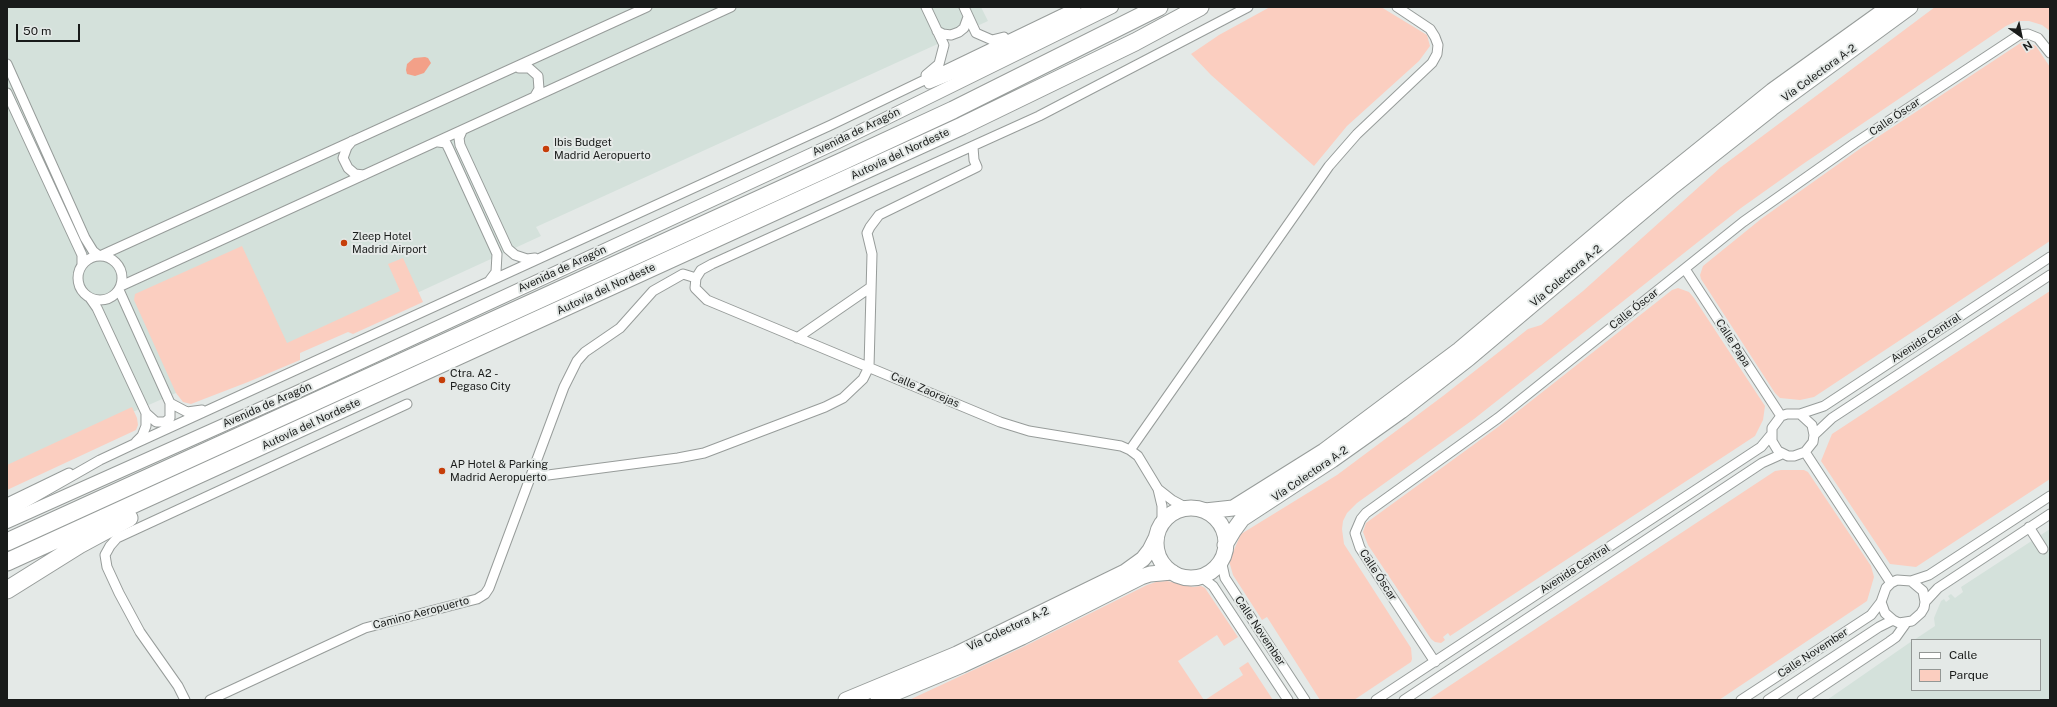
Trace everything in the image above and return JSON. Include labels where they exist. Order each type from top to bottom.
[{"type":"highway","name":"Autovía del Nordeste","points":[[7,542],[850,158],[960,106],[1159,7]]},
{"type":"highway","name":"Autovía del Nordeste","points":[[7,562],[955,129],[1135,42],[1200,7]]},
{"type":"highway","points":[[7,590],[79,545],[310,424]]},
{"type":"highway","points":[[7,604],[26,584],[79,545]]},
{"type":"main road","name":"Vía Colectora A-2","points":[[1205,511],[1233,508],[1324,451],[1459,350],[1633,203],[1772,91],[1889,7]]},
{"type":"main road","name":"Vía Colectora A-2","points":[[1225,545],[1242,519],[1332,460],[1401,411],[1469,358],[1698,166],[1772,108],[1910,7]]},
{"type":"main road","points":[[1188,508],[1205,511],[1218,521],[1222,529],[1225,545],[1221,560],[1215,567],[1200,576],[1186,577],[1172,572],[1164,566],[1159,558],[1156,548],[1156,538],[1162,522],[1169,515],[1188,508]]},
{"type":"main road","name":"Vía Colectora A-2","points":[[846,700],[957,654],[1119,575],[1143,559],[1150,550],[1156,538]]},
{"type":"main road","name":"Vía Colectora A-2","points":[[878,700],[962,665],[1142,577],[1154,573],[1172,572]]},
{"type":"street","points":[[7,64],[85,238],[93,251],[100,255],[115,261],[122,272],[120,288],[170,403],[170,418],[165,422],[156,422],[146,413],[97,308],[90,298],[81,290],[78,284],[79,271],[82,265],[92,257],[100,255],[355,139],[517,68],[647,7]]},
{"type":"street","points":[[90,298],[98,300],[106,299],[120,288],[462,131],[534,96],[731,7]]},
{"type":"street","points":[[887,98],[932,71],[939,64],[944,45],[926,7]]},
{"type":"street","points":[[964,7],[976,33],[992,40],[1021,33]]},
{"type":"street","points":[[7,503],[62,475],[100,460],[831,125],[1076,7]]},
{"type":"street","points":[[831,125],[971,66],[1094,7]]},
{"type":"street","name":"Avenida de Aragón","points":[[7,522],[287,396],[836,143],[1112,7]]},
{"type":"street","points":[[696,278],[701,270],[712,264],[1039,116],[1248,7]]},
{"type":"street","points":[[1188,508],[1172,500],[1158,488],[1138,456],[1130,450],[1329,166],[1357,134],[1432,63],[1437,54],[1438,45],[1435,36],[1430,29],[1397,7]]},
{"type":"street","points":[[937,31],[943,34],[951,35],[959,32],[964,28],[968,17]]},
{"type":"street","name":"Calle Óscar","points":[[1435,662],[1360,548],[1355,533],[1361,519],[1498,418],[1743,222],[1792,187],[2019,34],[2028,34],[2038,38],[2050,52]]},
{"type":"street","points":[[517,68],[529,68],[538,76],[539,89],[534,96]]},
{"type":"street","points":[[7,93],[82,255],[82,265]]},
{"type":"street","points":[[462,131],[459,138],[460,145],[508,249],[515,256],[528,260],[544,256]]},
{"type":"street","points":[[355,139],[347,148],[343,158],[348,168],[355,174],[364,175]]},
{"type":"street","points":[[438,142],[446,143],[450,149],[497,254],[496,272],[490,281]]},
{"type":"street","points":[[532,470],[548,475],[678,458],[720,448],[825,407],[843,398],[863,378],[869,367],[872,254],[867,233],[870,226],[879,215],[977,167],[974,160],[973,147]]},
{"type":"street","name":"Avenida Central","points":[[1800,414],[1824,406],[2050,257]]},
{"type":"street","name":"Calle Papa","points":[[1685,269],[1781,416]]},
{"type":"street","name":"Camino Aeropuerto","points":[[210,700],[365,628],[477,599],[485,594],[489,588],[564,387],[577,361],[585,352],[620,328],[653,291],[684,274],[696,278]]},
{"type":"street","name":"Avenida Central","points":[[1814,435],[1832,418],[2050,275]]},
{"type":"street","name":"Calle Zaorejas","points":[[696,278],[695,288],[707,300],[1015,427],[1029,431],[1121,446],[1130,450]]},
{"type":"street","points":[[797,338],[871,287]]},
{"type":"street","points":[[170,403],[187,412],[212,409]]},
{"type":"street","points":[[185,700],[178,686],[140,632],[119,593],[107,567],[105,555],[110,546],[117,538],[407,404]]},
{"type":"street","points":[[134,444],[142,436],[146,426],[146,413]]},
{"type":"street","points":[[1787,414],[1800,414],[1812,425],[1814,435],[1813,442],[1805,452],[1794,456],[1782,454],[1774,446],[1771,435],[1775,421],[1781,416],[1787,414]]},
{"type":"street","name":"Avenida Central","points":[[1376,700],[1761,447],[1771,435]]},
{"type":"street","points":[[1805,452],[1891,583]]},
{"type":"street","name":"Avenida Central","points":[[1404,700],[1766,460],[1782,454]]},
{"type":"street","points":[[7,513],[100,460]]},
{"type":"street","points":[[1158,488],[1162,506],[1162,522]]},
{"type":"street","points":[[2050,496],[1929,575],[1911,581],[1897,580],[1891,583],[1886,588],[1881,602],[1885,613],[1893,620],[1906,623],[1912,621],[1921,613],[1925,602],[1938,588],[2050,514]]},
{"type":"street","points":[[2029,527],[2043,549]]},
{"type":"street","name":"Calle November","points":[[1221,560],[1225,578],[1305,700]]},
{"type":"street","name":"Calle November","points":[[1200,576],[1213,586],[1288,700]]},
{"type":"street","points":[[1911,581],[1923,591],[1925,602]]},
{"type":"street","name":"Calle November","points":[[1741,700],[1871,615],[1881,602]]},
{"type":"street","name":"Calle November","points":[[1768,700],[1879,627],[1893,620]]},
{"type":"street","points":[[1802,700],[1896,637],[1906,623]]},
{"type":"shaded area","points":[[7,7],[981,7],[988,21],[536,227],[541,236],[419,292],[176,393],[7,467]]},
{"type":"shaded area","points":[[414,58],[428,58],[431,63],[424,73],[415,76],[407,74],[407,64]]},
{"type":"shaded area","points":[[2050,529],[2050,700],[1827,700],[1911,642],[1911,691],[2041,691],[2041,639],[1916,639],[1935,626],[1934,618],[1941,601],[1944,599],[1946,602],[1950,599],[1948,596],[1951,594],[1955,598],[1963,592],[1961,587]]},
{"type":"green space","points":[[1270,7],[1381,7],[1427,35],[1430,46],[1419,61],[1347,126],[1314,166],[1211,75],[1191,54],[1219,35]]},
{"type":"green space","points":[[1935,7],[2050,7],[2050,31],[2042,25],[2029,21],[2017,21],[2006,26],[1803,164],[1741,208],[1474,419],[1357,503],[1347,513],[1343,521],[1342,529],[1344,544],[1411,648],[1412,659],[1411,662],[1354,700],[1320,700],[1267,617],[1262,620],[1233,575],[1229,561],[1241,534],[1337,475],[1443,396],[1528,329],[1541,325],[1583,291],[1721,167]]},
{"type":"green space","points":[[2022,42],[2027,42],[2036,46],[2050,67],[2050,241],[1814,397],[1800,400],[1780,398],[1775,393],[1701,279],[1700,275],[1703,266],[1761,219],[1861,148]]},
{"type":"green space","points":[[242,246],[287,343],[400,291],[388,264],[403,258],[423,302],[353,334],[348,332],[300,353],[300,360],[248,382],[191,404],[183,402],[176,393],[134,300],[135,294]]},
{"type":"green space","points":[[1678,288],[1689,292],[1694,298],[1765,406],[1763,420],[1755,436],[1450,636],[1448,633],[1443,637],[1445,640],[1441,643],[1435,642],[1431,639],[1368,545],[1363,532],[1366,523],[1498,427],[1672,290]]},
{"type":"green space","points":[[2050,291],[2050,479],[1916,567],[1890,564],[1821,461],[1832,434]]},
{"type":"green space","points":[[132,407],[137,418],[138,425],[136,430],[7,490],[7,465]]},
{"type":"green space","points":[[1804,470],[1808,472],[1871,566],[1874,577],[1867,601],[1719,700],[1428,700],[1775,471]]},
{"type":"green space","points":[[1167,581],[1193,587],[1201,586],[1205,588],[1238,637],[1224,646],[1217,635],[1178,661],[1204,700],[909,700],[1023,647],[1147,585]]},
{"type":"green space","points":[[1248,662],[1273,700],[1205,700],[1243,675],[1239,668]]},
{"type":"place","name":"Ibis Budget Madrid Aeropuerto","points":[[546,149]]},
{"type":"place","name":"Zleep Hotel Madrid Airport","points":[[344,243]]},
{"type":"place","name":"Ctra. A2 - Pegaso City","points":[[442,380]]},
{"type":"place","name":"AP Hotel & Parking Madrid Aeropuerto","points":[[442,471]]}]
